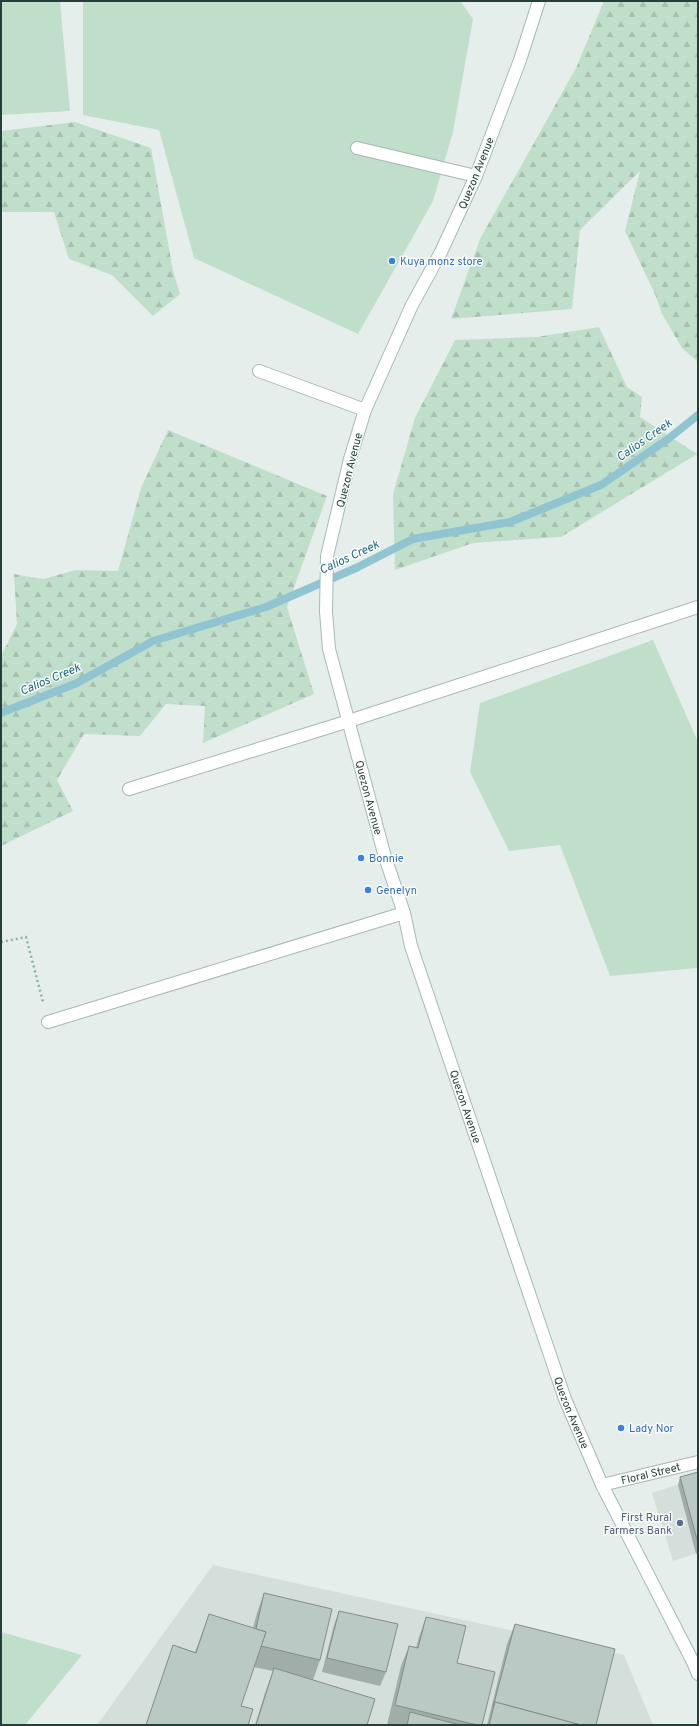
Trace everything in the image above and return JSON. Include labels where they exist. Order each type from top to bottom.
[{"type":"main road","name":"Quezon Avenue","points":[[539,1],[520,60],[476,176],[441,252],[412,305],[364,410],[350,459],[327,556],[326,612],[329,649],[386,857],[404,913],[411,946],[563,1392],[602,1485],[698,1674]]},
{"type":"main road","points":[[358,148],[476,176]]},
{"type":"main road","points":[[259,371],[364,410]]},
{"type":"main road","points":[[129,790],[349,721],[698,607]]},
{"type":"main road","points":[[48,1022],[404,913]]},
{"type":"main road","name":"Floral Street","points":[[602,1485],[698,1462]]},
{"type":"path","points":[[1,942],[26,937],[48,1022]]},
{"type":"shaded area","name":"First Rural Farmers Bank","points":[[698,1478],[698,1553],[673,1561],[652,1493]]},
{"type":"shaded area","points":[[213,1565],[624,1655],[653,1725],[97,1725]]},
{"type":"green space","points":[[1,1],[60,1],[70,111],[1,115]]},
{"type":"green space","points":[[83,1],[461,2],[473,19],[453,132],[433,201],[358,334],[194,258],[159,130],[83,115]]},
{"type":"green space","points":[[604,1],[698,1],[698,362],[682,348],[662,314],[655,294],[625,231],[640,171],[580,230],[572,309],[451,319],[480,239],[576,68]]},
{"type":"green space","points":[[75,122],[151,148],[173,271],[180,294],[153,316],[112,275],[69,259],[54,212],[2,212],[1,216],[1,131]]},
{"type":"green space","points":[[599,327],[627,387],[642,397],[640,417],[697,454],[561,537],[473,543],[395,570],[393,494],[415,418],[455,340],[537,337]]},
{"type":"green space","points":[[168,430],[327,496],[287,607],[314,694],[203,743],[205,706],[166,704],[140,736],[84,734],[57,780],[73,811],[1,846],[1,656],[17,624],[14,574],[43,579],[76,570],[118,571],[141,488]]},
{"type":"green space","points":[[653,640],[698,742],[698,968],[610,976],[560,845],[509,851],[470,772],[480,703]]},
{"type":"green space","points":[[1,1632],[82,1655],[25,1725],[1,1725]]},
{"type":"building","points":[[698,1472],[698,1543],[680,1477]]},
{"type":"building","points":[[264,1593],[332,1609],[320,1660],[261,1646],[266,1632],[256,1629]]},
{"type":"building","points":[[339,1611],[398,1624],[386,1672],[327,1658]]},
{"type":"building","points":[[209,1614],[266,1632],[241,1706],[253,1709],[248,1725],[146,1725],[173,1645],[196,1653]]},
{"type":"building","points":[[426,1617],[466,1626],[457,1663],[495,1672],[482,1725],[395,1705],[409,1646],[418,1648]]},
{"type":"building","points":[[515,1624],[615,1649],[596,1725],[581,1725],[495,1702],[493,1707]]},
{"type":"building","points":[[274,1668],[375,1699],[367,1725],[256,1725]]},
{"type":"building","points":[[495,1702],[581,1725],[489,1725]]},
{"type":"building","points":[[410,1712],[460,1725],[407,1725]]},
{"type":"waterway","name":"Calios Creek","points":[[1,713],[77,683],[153,641],[266,607],[356,568],[413,539],[510,522],[601,485],[668,439],[698,415]]},
{"type":"place","name":"Kuya monz store","points":[[392,261]]},
{"type":"place","name":"Bonnie","points":[[361,858]]},
{"type":"place","name":"Genelyn","points":[[368,890]]},
{"type":"place","name":"Lady Nor","points":[[621,1428]]},
{"type":"place","name":"First Rural Farmers Bank","points":[[680,1523]]}]
